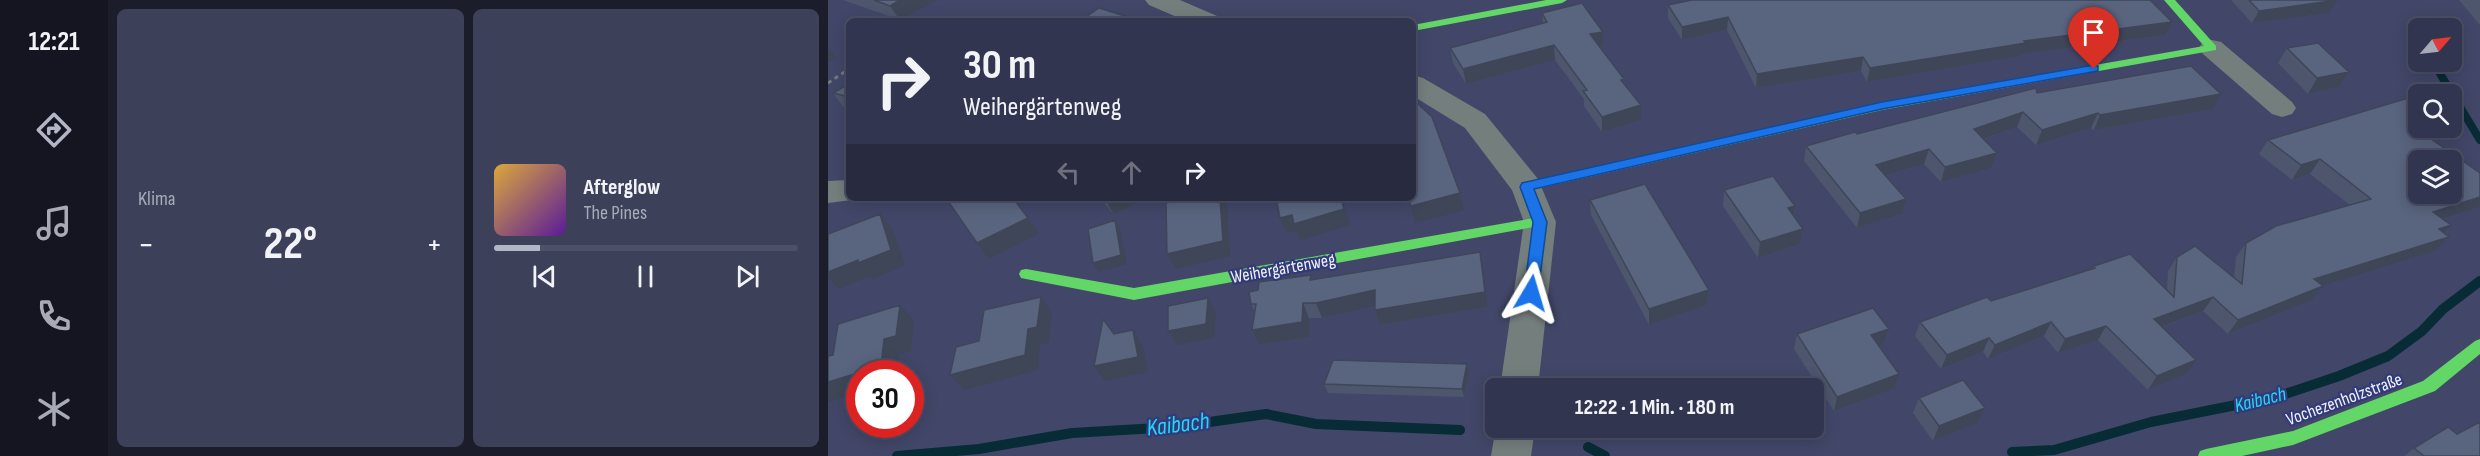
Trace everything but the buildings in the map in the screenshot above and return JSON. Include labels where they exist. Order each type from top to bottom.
[{"type":"street","points":[[1158,0],[1201,18]]},
{"type":"street","points":[[1416,27],[1562,0]]},
{"type":"street","points":[[2169,0],[2212,48],[2283,108]]},
{"type":"street","points":[[1527,187],[1882,106],[2212,48]]},
{"type":"street","points":[[1416,86],[1475,121],[1527,187],[1540,222],[1520,378]]},
{"type":"street","points":[[828,192],[846,191]]},
{"type":"street","name":"Weihergärtenweg","points":[[1026,274],[1134,294],[1540,222]]},
{"type":"street","name":"Vochezenholzstraße","points":[[2206,456],[2293,438],[2429,386],[2480,345]]},
{"type":"street","points":[[1511,456],[1514,438]]},
{"type":"path","points":[[828,83],[846,71]]},
{"type":"waterway","name":"Kaibach","points":[[2439,72],[2480,140]]},
{"type":"waterway","name":"Kaibach","points":[[2012,452],[2054,450],[2151,422],[2276,397],[2339,376],[2388,356],[2422,331],[2443,309],[2480,281]]},
{"type":"waterway","name":"Kaibach","points":[[897,456],[979,449],[1072,433],[1174,427],[1266,414],[1316,424],[1460,430]]},
{"type":"waterway","name":"Kaibach","points":[[1588,447],[1605,456]]},
{"type":"traffic: fast","points":[[1416,27],[1562,0]]},
{"type":"traffic: fast","points":[[1527,187],[1882,106],[2212,48],[2169,0]]},
{"type":"traffic: fast","points":[[1026,274],[1134,294],[1540,222]]},
{"type":"traffic: fast","points":[[2206,456],[2293,438],[2429,386],[2480,345]]},
{"type":"route","points":[[1531,293],[1540,222],[1527,187],[1882,106],[2094,69]]}]
